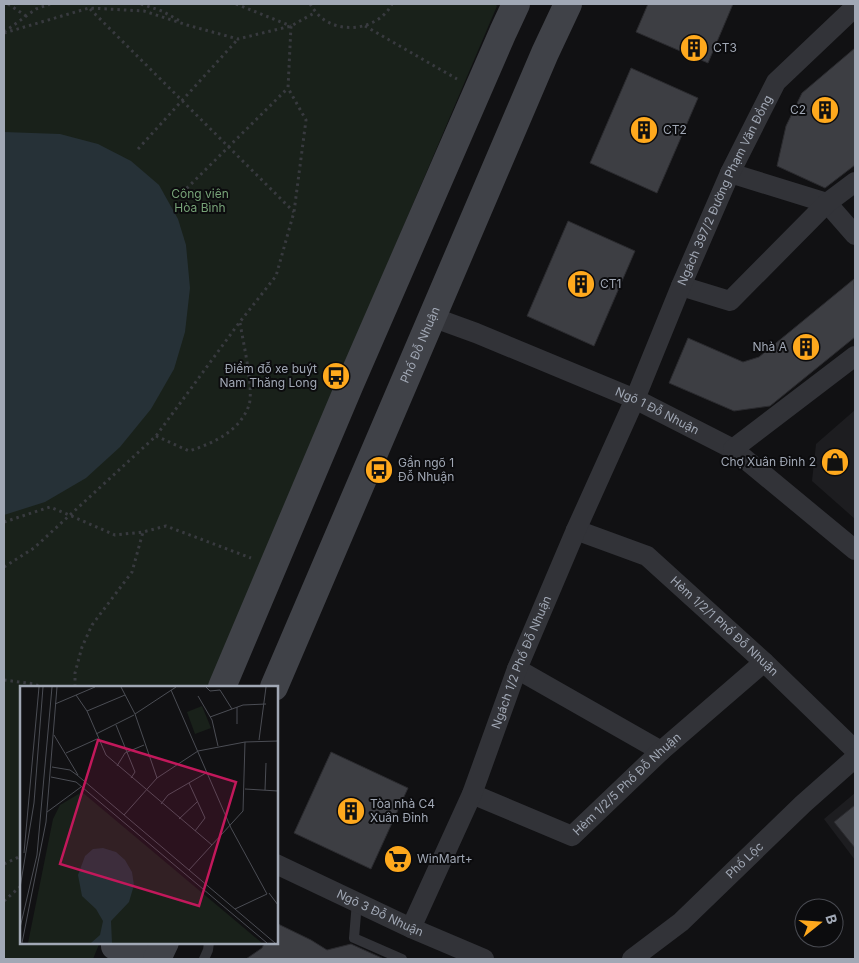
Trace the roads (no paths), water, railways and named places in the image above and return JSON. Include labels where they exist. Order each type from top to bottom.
[{"type":"street","points":[[222,686],[516,4]]},
{"type":"street","name":"Phố Đỗ Nhuận","points":[[274,686],[541,62],[568,4]]},
{"type":"street","name":"Ngách 397/2 Đường Phạm Văn Đồng","points":[[635,399],[730,173],[776,82],[855,7]]},
{"type":"street","points":[[730,173],[827,203],[855,235]]},
{"type":"street","points":[[681,286],[730,301],[827,203],[855,182]]},
{"type":"street","name":"Ngõ 1 Đỗ Nhuận","points":[[432,317],[476,333],[635,399],[733,449],[853,545]]},
{"type":"street","points":[[733,449],[855,356]]},
{"type":"street","name":"Ngách 1/2 Phố Đỗ Nhuận","points":[[411,928],[472,794],[517,670],[576,530],[635,399]]},
{"type":"street","name":"Hẻm 1/2/1 Phố Đỗ Nhuận","points":[[576,530],[647,556],[764,662],[855,750]]},
{"type":"street","name":"Hẻm 1/2/5 Phố Đỗ Nhuận","points":[[472,794],[572,836],[661,751],[764,662]]},
{"type":"street","points":[[517,670],[661,751]]},
{"type":"street","name":"Phố Lộc","points":[[632,959],[681,922],[802,804],[855,758]]},
{"type":"street","name":"Ngõ 3 Đỗ Nhuận","points":[[278,865],[471,957]]},
{"type":"street","points":[[157,959],[165,943]]},
{"type":"street","points":[[113,949],[145,959]]},
{"type":"lane","points":[[357,902],[354,938],[402,959]]},
{"type":"lane","points":[[204,959],[209,943]]},
{"type":"place","name":"CT3","points":[[694,48]]},
{"type":"place","name":"C2","points":[[825,110]]},
{"type":"place","name":"CT2","points":[[644,130]]},
{"type":"place","name":"CT1","points":[[581,284]]},
{"type":"place","name":"Nhà A","points":[[806,347]]},
{"type":"place","name":"Điểm đỗ xe buýt Nam Thăng Long","points":[[336,376]]},
{"type":"place","name":"Chợ Xuân Đỉnh 2","points":[[835,462]]},
{"type":"place","name":"Gần ngõ 1 Đỗ Nhuận","points":[[379,470]]},
{"type":"place","name":"Tòa nhà C4 Xuân Đỉnh","points":[[351,811]]},
{"type":"place","name":"WinMart+","points":[[398,859]]},
{"type":"park label","name":"Công viên Hòa Bình","points":[[200,201]]}]
